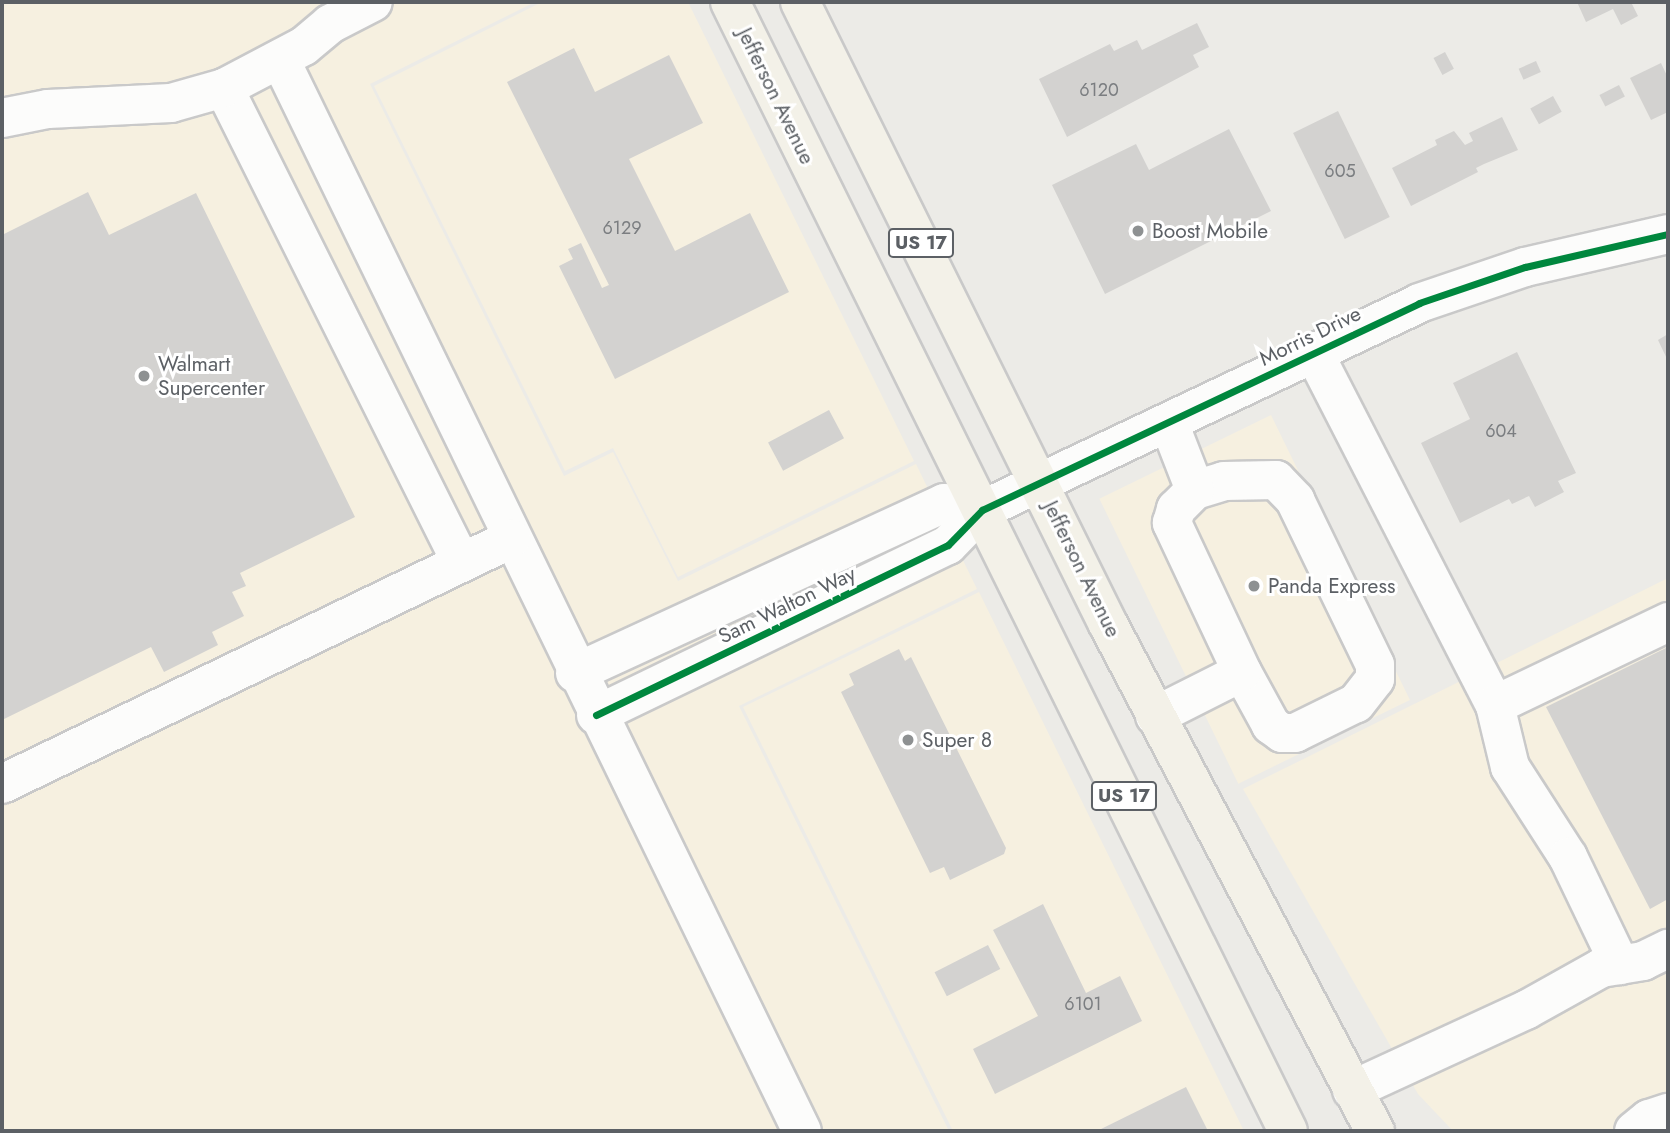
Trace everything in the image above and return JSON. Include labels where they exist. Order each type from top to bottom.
[{"type":"main road","name":"Jefferson Avenue","points":[[730,2],[1288,1131]]},
{"type":"main road","name":"Jefferson Avenue","points":[[800,2],[1155,716],[1375,1131]]},
{"type":"street","points":[[2,118],[48,109],[171,103],[224,88],[280,59],[330,24],[373,2]]},
{"type":"street","points":[[280,59],[596,715],[802,1131]]},
{"type":"street","points":[[224,88],[461,562]]},
{"type":"street","name":"Morris Drive","points":[[982,510],[1314,353],[1469,284],[1668,234]]},
{"type":"street","points":[[1314,353],[1495,705],[1510,767],[1568,857],[1620,965]]},
{"type":"street","points":[[1169,423],[1195,489]]},
{"type":"street","points":[[1276,480],[1295,500],[1375,665],[1375,679],[1356,703],[1295,733],[1282,733],[1271,725],[1242,672],[1172,523],[1177,509],[1195,489],[1224,481],[1276,480]]},
{"type":"street","name":"Sam Walton Way","points":[[576,673],[944,503],[982,510]]},
{"type":"street","name":"Sam Walton Way","points":[[596,715],[948,545],[982,510]]},
{"type":"street","points":[[2,784],[511,539]]},
{"type":"street","points":[[1495,705],[1668,622]]},
{"type":"street","points":[[1155,716],[1242,672]]},
{"type":"street","points":[[1352,1090],[1526,1010],[1601,968],[1620,965],[1668,949]]},
{"type":"street","points":[[1634,1131],[1649,1119],[1668,1112]]},
{"type":"shaded area","points":[[2,2],[535,2],[370,84],[564,476],[613,452],[678,581],[916,464],[977,589],[739,706],[949,1131],[2,1131]]},
{"type":"shaded area","points":[[542,2],[688,2],[914,461],[678,577],[613,448],[565,471],[374,86]]},
{"type":"shaded area","points":[[1271,415],[1410,700],[1238,784],[1099,499]]},
{"type":"shaded area","points":[[1668,578],[1668,1131],[1453,1131],[1418,1094],[1243,789]]},
{"type":"shaded area","points":[[979,592],[1244,1131],[953,1131],[743,707]]},
{"type":"building","points":[[1577,2],[1631,2],[1638,16],[1621,25],[1613,9],[1586,22]]},
{"type":"building","points":[[1197,23],[1209,47],[1193,55],[1199,67],[1067,137],[1039,79],[1110,44],[1114,51],[1137,40],[1142,50]]},
{"type":"building","points":[[574,48],[595,92],[669,55],[703,123],[629,159],[675,251],[750,213],[789,292],[615,379],[559,266],[573,259],[568,249],[581,243],[602,288],[609,285],[507,82]]},
{"type":"building","points":[[1445,52],[1454,69],[1442,75],[1434,58]]},
{"type":"building","points":[[1536,61],[1541,72],[1524,80],[1519,69]]},
{"type":"building","points":[[1661,63],[1668,78],[1668,112],[1651,120],[1630,78]]},
{"type":"building","points":[[1619,85],[1625,97],[1605,107],[1599,95]]},
{"type":"building","points":[[1553,96],[1562,112],[1539,124],[1530,109]]},
{"type":"building","points":[[1338,111],[1390,217],[1345,239],[1293,133]]},
{"type":"building","points":[[1502,117],[1518,150],[1476,168],[1478,172],[1411,206],[1392,168],[1437,145],[1435,140],[1454,131],[1465,145],[1473,141],[1469,133]]},
{"type":"building","points":[[1229,129],[1271,211],[1105,294],[1052,185],[1136,144],[1149,170]]},
{"type":"building","name":"Walmart Supercenter","points":[[88,192],[109,235],[196,193],[355,517],[240,573],[246,586],[232,592],[244,616],[212,632],[218,645],[164,672],[151,647],[2,720],[2,235]]},
{"type":"building","points":[[1668,334],[1668,361],[1658,340]]},
{"type":"building","points":[[1517,352],[1576,473],[1558,481],[1564,492],[1535,507],[1529,496],[1512,504],[1509,499],[1460,523],[1421,443],[1470,419],[1453,383]]},
{"type":"building","points":[[829,410],[844,438],[783,471],[768,442]]},
{"type":"building","points":[[1668,647],[1668,899],[1650,909],[1546,707]]},
{"type":"building","name":"Super 8","points":[[899,649],[905,661],[911,657],[1006,848],[1004,854],[950,880],[944,867],[930,873],[841,692],[854,685],[849,674]]},
{"type":"building","points":[[1043,904],[1086,993],[1120,976],[1142,1021],[995,1094],[973,1049],[1038,1016],[993,930]]},
{"type":"building","points":[[988,945],[1000,969],[947,996],[935,972]]},
{"type":"building","points":[[1186,1087],[1208,1131],[1097,1131]]},
{"type":"cycle path","points":[[596,715],[948,545],[982,510],[1419,303],[1525,267],[1668,234]]},
{"type":"place","name":"Boost Mobile","points":[[1138,231]]},
{"type":"place","name":"Walmart Supercenter","points":[[144,376]]},
{"type":"place","name":"Panda Express","points":[[1254,586]]},
{"type":"place","name":"Super 8","points":[[908,740]]}]
